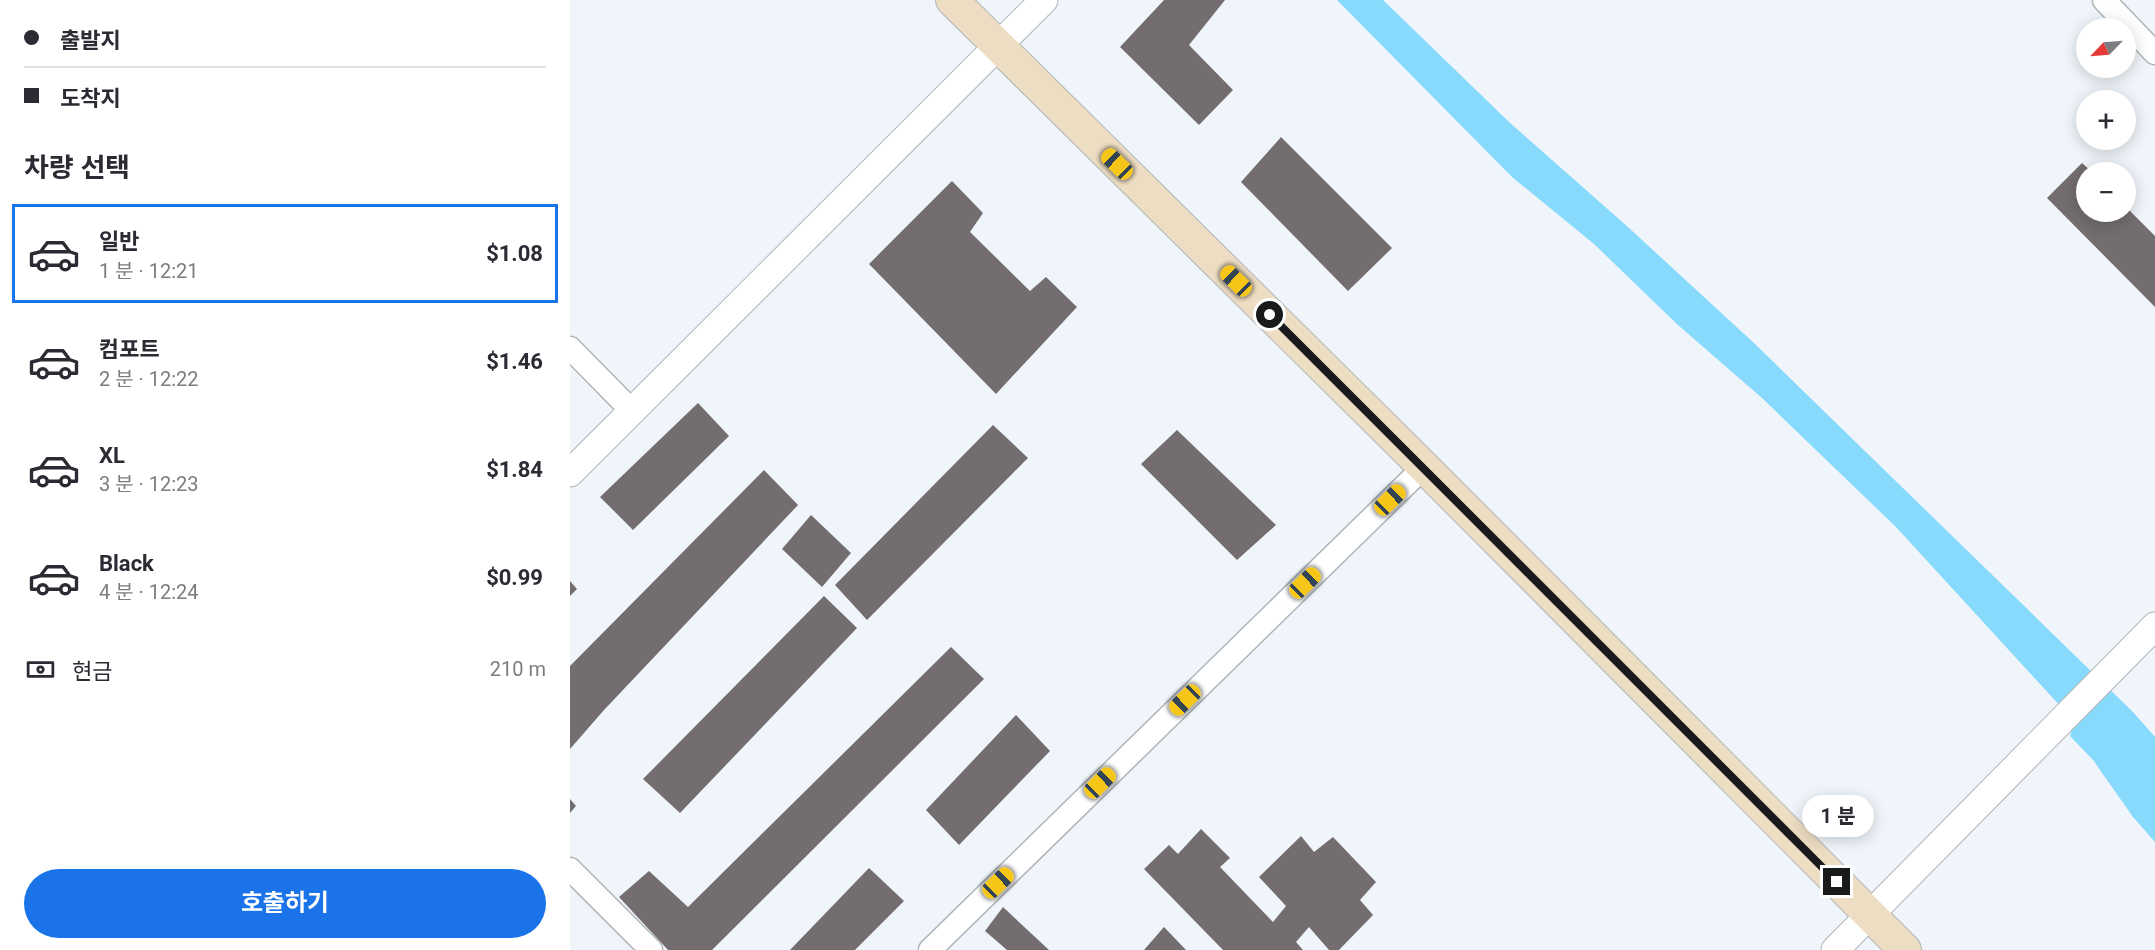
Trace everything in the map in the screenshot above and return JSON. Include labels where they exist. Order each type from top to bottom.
[{"type":"main road","points":[[952,0],[1424,467],[1905,950]]},
{"type":"street","points":[[570,473],[1044,0]]},
{"type":"street","points":[[2104,0],[2155,53]]},
{"type":"street","points":[[570,348],[632,411]]},
{"type":"street","points":[[930,950],[1424,467]]},
{"type":"street","points":[[1836,950],[2155,626]]},
{"type":"street","points":[[570,869],[651,950]]},
{"type":"street","points":[[1855,950],[1870,915]]},
{"type":"water","points":[[1337,0],[1383,0],[1508,121],[1755,344],[2133,712],[2155,737],[2155,842],[2133,817],[2093,760],[2070,736],[2074,721],[1896,527],[1762,398],[1678,325],[1594,244],[1512,177]]},
{"type":"building","points":[[1164,0],[1225,0],[1189,45],[1233,90],[1199,125],[1120,47]]},
{"type":"building","points":[[1281,137],[1392,248],[1348,291],[1241,182]]},
{"type":"building","points":[[2076,169],[2076,222],[2136,222],[2136,217],[2155,236],[2155,307],[2047,198]]},
{"type":"building","points":[[952,181],[983,213],[970,232],[1030,291],[1046,277],[1077,307],[996,394],[869,264]]},
{"type":"building","points":[[698,403],[729,436],[633,530],[600,497]]},
{"type":"building","points":[[993,425],[1028,458],[867,620],[835,585]]},
{"type":"building","points":[[1177,430],[1276,525],[1237,560],[1141,464]]},
{"type":"building","points":[[764,470],[798,505],[570,749],[570,666]]},
{"type":"building","points":[[811,515],[851,553],[822,587],[782,549]]},
{"type":"building","points":[[570,581],[577,589],[570,596]]},
{"type":"building","points":[[824,596],[857,628],[680,813],[643,779]]},
{"type":"building","points":[[951,647],[984,679],[712,950],[668,950],[619,897],[649,871],[688,907]]},
{"type":"building","points":[[1016,715],[1050,751],[959,845],[926,810]]},
{"type":"building","points":[[570,799],[576,806],[570,813]]},
{"type":"building","points":[[1201,829],[1230,858],[1220,867],[1273,922],[1286,906],[1259,877],[1301,836],[1314,852],[1333,837],[1376,882],[1360,900],[1373,915],[1339,950],[1329,950],[1309,927],[1296,942],[1303,950],[1223,950],[1144,869],[1169,845],[1178,854]]},
{"type":"building","points":[[869,868],[904,901],[855,950],[790,950]]},
{"type":"building","points":[[1003,907],[1049,950],[1007,950],[985,931]]},
{"type":"building","points":[[1164,927],[1186,950],[1144,950]]},
{"type":"route","points":[[1270,315],[1837,882]]}]
